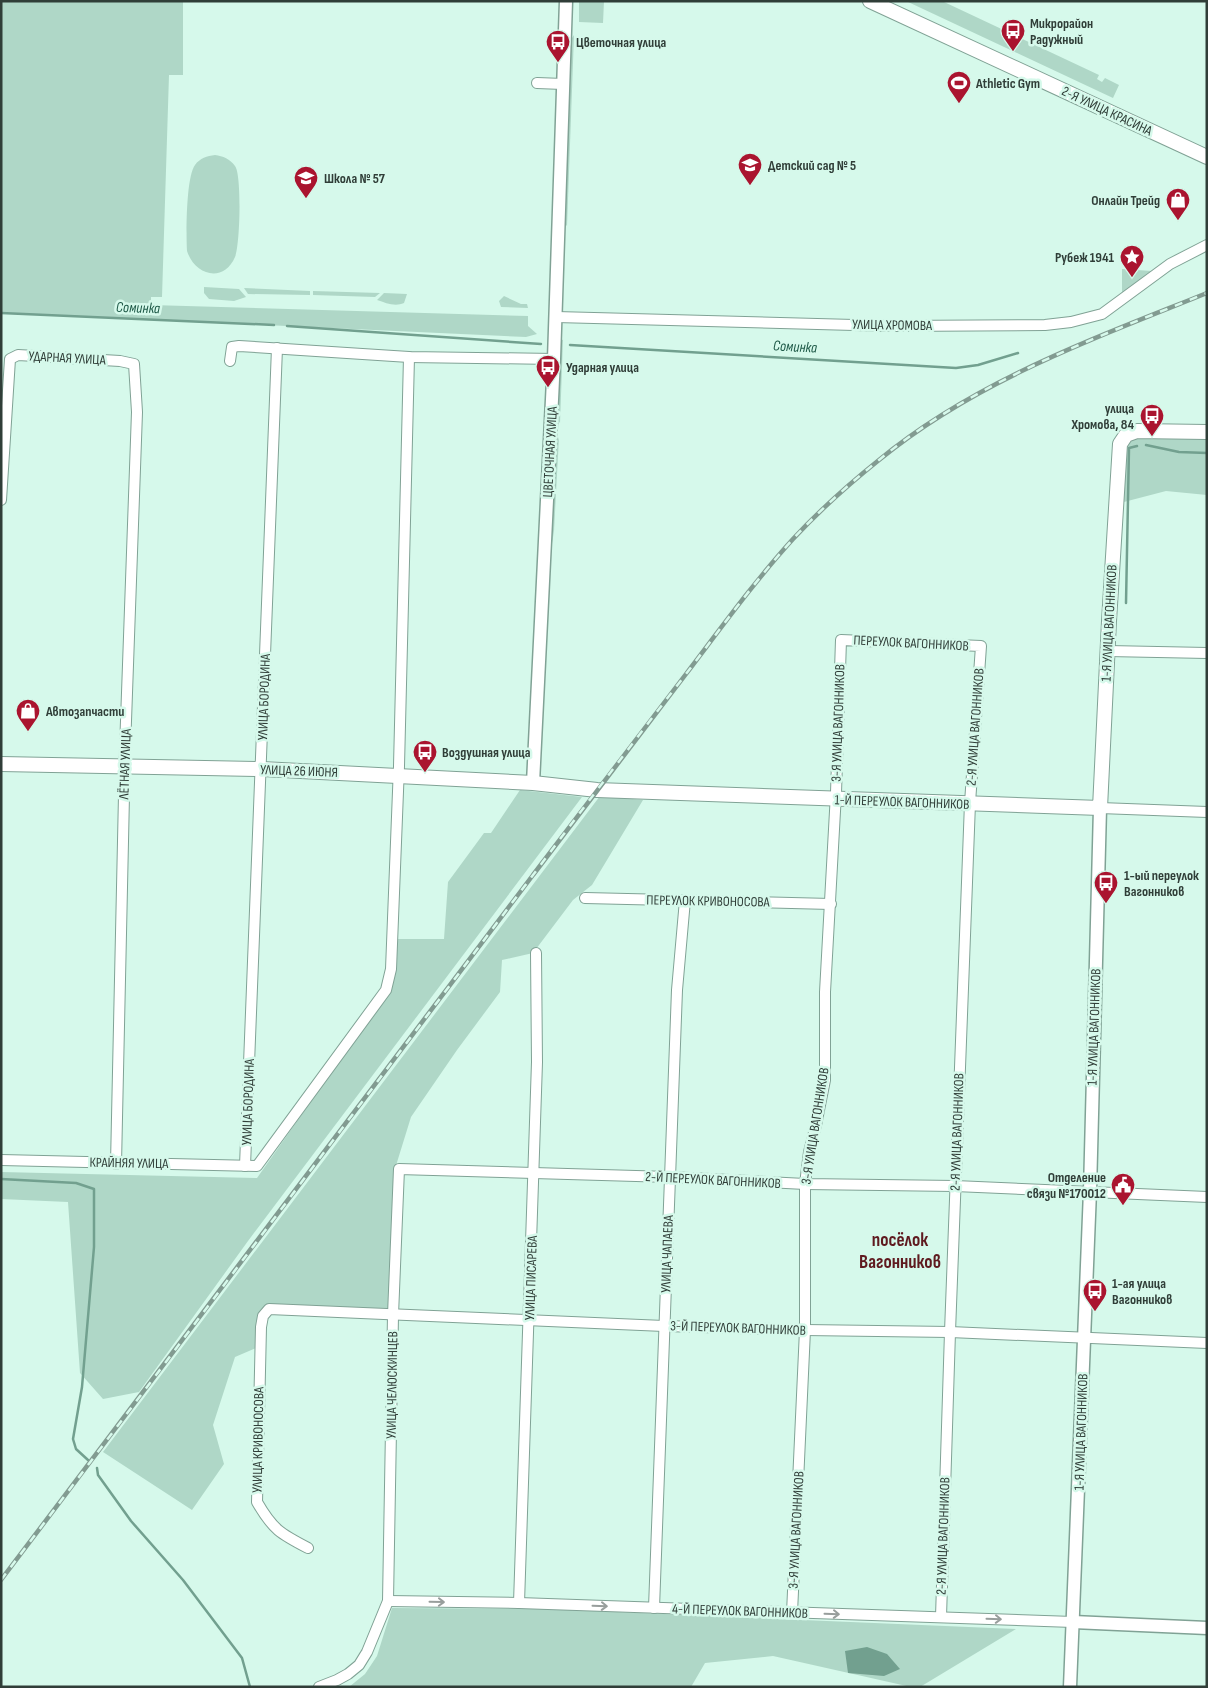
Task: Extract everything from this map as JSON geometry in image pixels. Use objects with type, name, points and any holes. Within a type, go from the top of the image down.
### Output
[{"type":"main road","name":"2-Я УЛИЦА КРАСИНА","points":[[870,1],[1207,157]]},
{"type":"main road","name":"1-Я УЛИЦА ВАГОННИКОВ","points":[[1100,808],[1119,449],[1121,441],[1126,435],[1138,430],[1207,432]]},
{"type":"main road","name":"УЛИЦА 26 ИЮНЯ","points":[[1,764],[262,770],[533,783],[597,790]]},
{"type":"main road","name":"1-Й ПЕРЕУЛОК ВАГОННИКОВ","points":[[597,790],[1100,808]]},
{"type":"street","name":"ЦВЕТОЧНАЯ УЛИЦА","points":[[533,783],[556,317],[566,1]]},
{"type":"street","points":[[537,82],[563,84]]},
{"type":"street","name":"УЛИЦА ХРОМОВА","points":[[556,317],[891,326],[1045,325],[1071,322],[1102,314],[1170,264],[1207,245]]},
{"type":"street","points":[[230,361],[232,347],[277,348],[410,357],[554,359]]},
{"type":"street","name":"УЛИЦА БОРОДИНА","points":[[245,1166],[262,770],[277,348]]},
{"type":"street","name":"УДАРНАЯ УЛИЦА","points":[[1,500],[10,359],[18,355],[120,360],[134,364]]},
{"type":"street","points":[[398,776],[410,357]]},
{"type":"street","name":"ЛЁТНАЯ УЛИЦА","points":[[116,1164],[125,766],[137,412],[134,364]]},
{"type":"street","name":"ПЕРЕУЛОК ВАГОННИКОВ","points":[[841,640],[981,646]]},
{"type":"street","name":"3-Я УЛИЦА ВАГОННИКОВ","points":[[792,1613],[806,1330],[805,1184],[809,1152],[825,1080],[825,992],[836,800],[841,640]]},
{"type":"street","name":"2-Я УЛИЦА ВАГОННИКОВ","points":[[941,1617],[970,803],[981,646]]},
{"type":"street","points":[[1108,651],[1207,653]]},
{"type":"street","name":"КРАЙНЯЯ УЛИЦА","points":[[1,1160],[257,1166],[386,990],[390,969],[398,776]]},
{"type":"street","name":"1-Й ПЕРЕУЛОК ВАГОННИКОВ","points":[[1100,808],[1207,812]]},
{"type":"street","name":"1-Я УЛИЦА ВАГОННИКОВ","points":[[1070,1687],[1090,1191],[1100,808]]},
{"type":"street","name":"ПЕРЕУЛОК КРИВОНОСОВА","points":[[585,898],[830,904]]},
{"type":"street","name":"УЛИЦА ЧАПАЕВА","points":[[654,1608],[677,990],[685,900]]},
{"type":"street","name":"УЛИЦА ПИСАРЕВА","points":[[519,1603],[530,1321],[537,1062],[536,953]]},
{"type":"street","name":"2-Й ПЕРЕУЛОК ВАГОННИКОВ","points":[[400,1169],[670,1177],[805,1184],[955,1186],[1207,1196]]},
{"type":"street","name":"УЛИЦА ЧЕЛЮСКИНЦЕВ","points":[[388,1601],[393,1315],[400,1169]]},
{"type":"street","name":"3-Й ПЕРЕУЛОК ВАГОННИКОВ","points":[[268,1309],[664,1326],[950,1332],[1207,1343]]},
{"type":"street","name":"УЛИЦА КРИВОНОСОВА","points":[[268,1309],[263,1316],[261,1327],[257,1502],[268,1521],[282,1534],[308,1548]]},
{"type":"street","points":[[319,1687],[348,1674],[359,1665],[367,1652],[388,1601]]},
{"type":"street","name":"4-Й ПЕРЕУЛОК ВАГОННИКОВ","points":[[388,1601],[519,1603],[1207,1628]]},
{"type":"shaded area","points":[[1,1],[183,1],[183,75],[169,75],[162,297],[151,297],[151,305],[528,316],[528,326],[537,334],[526,337],[1,313]]},
{"type":"shaded area","points":[[579,1],[604,1],[603,23],[579,22]]},
{"type":"shaded area","points":[[906,1],[942,1],[1099,75],[1097,79],[1102,82],[1105,78],[1119,85],[1113,98]]},
{"type":"shaded area","points":[[574,35],[567,226],[564,223],[570,41]]},
{"type":"shaded area","points":[[215,155],[224,157],[235,166],[239,182],[239,226],[235,257],[224,271],[210,273],[196,266],[187,251],[187,206],[190,181],[195,165],[204,158]]},
{"type":"shaded area","points":[[1122,269],[1152,271],[1122,295]]},
{"type":"shaded area","points":[[204,287],[239,289],[246,297],[234,301],[209,299],[204,293]]},
{"type":"shaded area","points":[[244,288],[310,291],[310,295],[248,294]]},
{"type":"shaded area","points":[[313,291],[380,293],[375,297],[313,295]]},
{"type":"shaded area","points":[[384,293],[407,294],[404,303],[394,305],[377,300]]},
{"type":"shaded area","points":[[504,296],[521,304],[527,304],[528,308],[501,307],[499,301]]},
{"type":"shaded area","points":[[560,339],[563,340],[560,423],[557,419]]},
{"type":"shaded area","points":[[1144,436],[1207,438],[1207,495],[1166,491],[1120,503],[1123,449],[1132,438]]},
{"type":"shaded area","points":[[559,437],[554,531],[550,556],[556,446]]},
{"type":"shaded area","points":[[520,790],[582,797],[248,1241],[139,1392],[103,1399],[80,1373],[68,1202],[1,1199],[1,1172],[257,1178],[391,988],[397,939],[444,939],[448,882],[484,833],[491,833]]},
{"type":"shaded area","points":[[600,796],[643,800],[592,885],[573,900],[533,953],[502,960],[500,992],[411,1117],[394,1172],[390,1311],[266,1305],[259,1313],[256,1348],[235,1357],[213,1425],[224,1464],[192,1510],[103,1452]]},
{"type":"shaded area","points":[[392,1608],[547,1609],[1016,1629],[920,1687],[911,1687],[773,1656],[705,1663],[691,1687],[349,1687],[365,1674],[377,1656]]},
{"type":"shaded area","points":[[867,1647],[887,1654],[900,1669],[884,1676],[848,1673],[845,1651]]},
{"type":"waterway","name":"Соминка","points":[[1,313],[274,325]]},
{"type":"waterway","name":"Соминка","points":[[287,326],[541,344]]},
{"type":"waterway","name":"Соминка","points":[[570,345],[956,368],[978,365],[1018,353]]},
{"type":"waterway","points":[[1146,445],[1179,452],[1207,453]]},
{"type":"waterway","points":[[1126,603],[1129,448],[1137,446]]},
{"type":"waterway","points":[[1,1179],[76,1183],[94,1189],[94,1247],[82,1387],[73,1439],[76,1449],[88,1460]]},
{"type":"waterway","points":[[97,1468],[98,1475],[131,1521],[183,1580],[242,1658],[250,1687]]},
{"type":"railway","points":[[1,1580],[738,605],[793,539],[845,488],[879,460],[916,432],[955,407],[1036,364],[1121,327],[1207,293]]},
{"type":"place","name":"Микрорайон Радужный","points":[[1013,52]]},
{"type":"place","name":"Цветочная улица","points":[[558,63]]},
{"type":"place","name":"Athletic Gym","points":[[959,104]]},
{"type":"place","name":"Детский сад № 5","points":[[750,186]]},
{"type":"place","name":"Школа № 57","points":[[306,199]]},
{"type":"place","name":"Онлайн Трейд","points":[[1178,221]]},
{"type":"place","name":"Рубеж 1941","points":[[1132,278]]},
{"type":"place","name":"Ударная улица","points":[[548,388]]},
{"type":"place","name":"улица Хромова, 84","points":[[1152,437]]},
{"type":"place","name":"Автозапчасти","points":[[28,732]]},
{"type":"place","name":"Воздушная улица","points":[[425,773]]},
{"type":"place","name":"1-ый переулок Вагонников","points":[[1106,904]]},
{"type":"place","name":"Отделение связи №170012","points":[[1123,1206]]},
{"type":"place","name":"1-ая улица Вагонников","points":[[1095,1312]]},
{"type":"district","name":"посёлок Вагонников","points":[[900,1251]]}]
